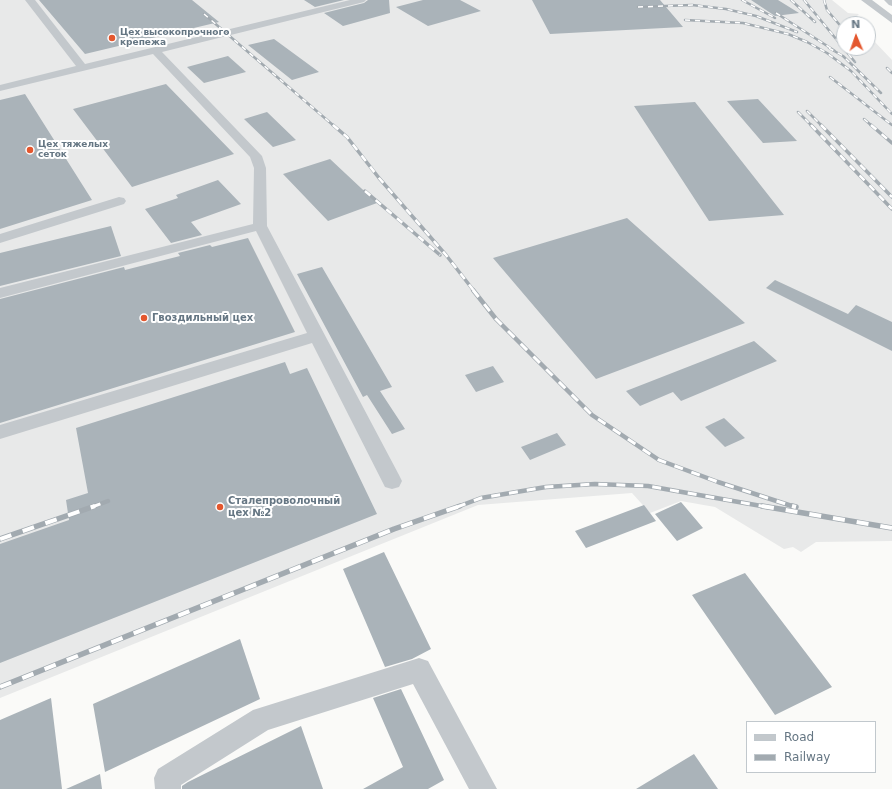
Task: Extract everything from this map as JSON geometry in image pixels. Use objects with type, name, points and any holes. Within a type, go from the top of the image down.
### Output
[{"type":"lane","points":[[30,0],[83,68]]},
{"type":"lane","points":[[0,88],[361,0]]},
{"type":"lane","points":[[866,0],[892,20]]},
{"type":"lane","points":[[889,0],[892,3]]},
{"type":"lane","points":[[156,51],[256,156],[260,168],[260,226],[392,481]]},
{"type":"lane","points":[[0,239],[118,202]]},
{"type":"lane","points":[[0,293],[260,226]]},
{"type":"lane","points":[[0,432],[317,336]]},
{"type":"lane","points":[[168,789],[166,778],[262,719],[419,670],[484,789]]},
{"type":"shaded area","points":[[0,0],[832,0],[848,13],[859,14],[857,16],[836,16],[836,56],[876,56],[876,43],[892,60],[892,541],[816,542],[801,552],[793,547],[784,549],[715,507],[681,501],[650,513],[632,493],[478,505],[0,698]]},
{"type":"building","name":"Цех высокопрочного крепежа","points":[[39,0],[192,0],[219,22],[85,54]]},
{"type":"building","points":[[304,0],[344,0],[315,7]]},
{"type":"building","points":[[368,0],[389,0],[390,13],[343,26],[324,13],[364,3]]},
{"type":"building","points":[[423,0],[460,0],[481,11],[428,26],[396,7]]},
{"type":"building","points":[[532,0],[660,0],[683,27],[550,34]]},
{"type":"building","points":[[751,0],[778,0],[799,13],[775,16]]},
{"type":"building","points":[[274,39],[319,72],[292,80],[248,45]]},
{"type":"building","points":[[228,56],[246,72],[204,83],[187,67]]},
{"type":"building","points":[[166,84],[234,154],[132,187],[73,109]]},
{"type":"building","name":"Цех тяжелых сеток","points":[[25,94],[92,200],[0,229],[0,100]]},
{"type":"building","points":[[758,99],[797,141],[763,143],[727,101]]},
{"type":"building","points":[[695,102],[784,215],[709,221],[634,106]]},
{"type":"building","points":[[267,112],[296,140],[273,147],[244,119]]},
{"type":"building","points":[[330,159],[377,203],[328,221],[283,174]]},
{"type":"building","points":[[218,180],[241,204],[191,222],[202,235],[171,243],[145,209],[178,198],[176,195]]},
{"type":"building","points":[[627,218],[745,323],[596,379],[493,258]]},
{"type":"building","points":[[111,226],[121,256],[0,286],[0,253]]},
{"type":"building","name":"Гвоздильный цех","points":[[248,238],[295,332],[0,423],[0,299],[124,267],[125,270],[180,256],[178,253],[210,245],[212,247]]},
{"type":"building","points":[[322,267],[392,387],[380,391],[405,429],[392,434],[367,395],[363,397],[297,274]]},
{"type":"building","points":[[775,280],[848,314],[856,305],[892,322],[892,351],[766,288]]},
{"type":"building","points":[[754,341],[777,361],[681,401],[673,392],[640,406],[626,391]]},
{"type":"building","name":"Сталепроволочный цех №2","points":[[285,362],[290,374],[307,368],[377,514],[0,663],[0,544],[69,520],[66,500],[88,493],[76,428]]},
{"type":"building","points":[[493,366],[504,382],[476,392],[465,375]]},
{"type":"building","points":[[724,418],[745,438],[725,447],[705,427]]},
{"type":"building","points":[[557,433],[566,445],[530,460],[521,447]]},
{"type":"building","points":[[681,502],[703,528],[677,541],[655,514]]},
{"type":"building","points":[[644,505],[656,521],[586,548],[575,531]]},
{"type":"building","points":[[384,552],[431,649],[412,659],[385,667],[343,569]]},
{"type":"building","points":[[745,573],[832,687],[775,715],[692,595]]},
{"type":"building","points":[[240,639],[260,699],[105,772],[93,704]]},
{"type":"building","points":[[401,689],[444,780],[428,789],[363,789],[403,767],[373,698]]},
{"type":"building","points":[[51,698],[62,789],[0,789],[0,720]]},
{"type":"building","points":[[301,726],[323,789],[182,789],[182,786],[188,782]]},
{"type":"building","points":[[694,754],[718,789],[636,789]]},
{"type":"building","points":[[100,774],[102,789],[66,789]]},
{"type":"railway","points":[[742,0],[775,18]]},
{"type":"railway","points":[[791,0],[815,22]]},
{"type":"railway","points":[[804,0],[855,62]]},
{"type":"railway","points":[[824,0],[827,10],[836,21]]},
{"type":"railway","points":[[638,7],[692,5],[726,9],[756,16],[797,32]]},
{"type":"railway","points":[[776,13],[835,51]]},
{"type":"railway","points":[[204,14],[334,126]]},
{"type":"railway","points":[[685,20],[743,23],[788,34],[807,42],[827,53],[851,71],[892,114]]},
{"type":"railway","points":[[829,48],[843,56],[881,93]]},
{"type":"railway","points":[[887,68],[892,73]]},
{"type":"railway","points":[[830,77],[892,125]]},
{"type":"railway","points":[[807,111],[821,125]]},
{"type":"railway","points":[[798,112],[811,125]]},
{"type":"railway","points":[[864,119],[872,126]]},
{"type":"railway","points":[[333,125],[347,137],[379,178],[446,255],[474,291]]},
{"type":"railway","points":[[811,125],[892,209]]},
{"type":"railway","points":[[821,125],[892,197]]},
{"type":"railway","points":[[871,125],[892,143]]},
{"type":"railway","points":[[365,191],[440,255]]},
{"type":"railway","points":[[473,290],[496,319],[592,415],[659,460],[718,482],[795,507]]},
{"type":"railway","points":[[457,507],[481,498],[546,487],[595,484],[648,486],[767,507]]},
{"type":"railway","points":[[92,507],[108,501]]},
{"type":"railway","points":[[0,539],[95,506]]},
{"type":"railway","points":[[0,687],[394,529],[460,506]]},
{"type":"railway","points":[[762,506],[892,528]]},
{"type":"railway","points":[[792,506],[796,507]]},
{"type":"place","name":"Цех высокопрочного крепежа","points":[[112,38]]},
{"type":"place","name":"Цех тяжелых сеток","points":[[30,150]]},
{"type":"place","name":"Гвоздильный цех","points":[[144,318]]},
{"type":"place","name":"Сталепроволочный цех №2","points":[[220,507]]}]
